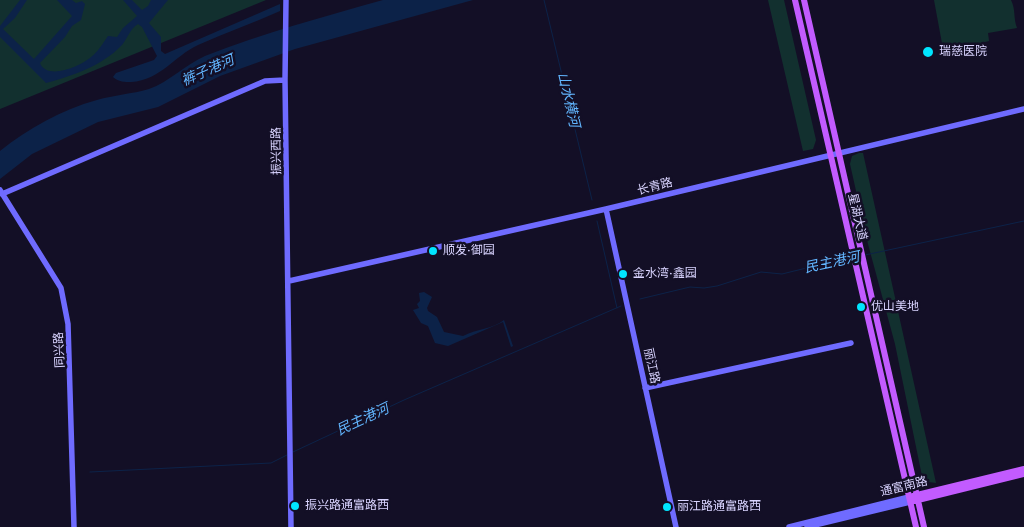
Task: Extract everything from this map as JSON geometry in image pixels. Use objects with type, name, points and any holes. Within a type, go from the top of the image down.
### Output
[{"type":"main road","name":"星湖大道","points":[[795,0],[913,498],[924,527]]},
{"type":"main road","name":"星湖大道","points":[[804,0],[839,152],[913,498],[916,527]]},
{"type":"main road","name":"通富南路","points":[[913,498],[1024,469]]},
{"type":"main road","name":"通富南路","points":[[913,498],[1024,474]]},
{"type":"street","name":"振兴西路","points":[[286,0],[285,80],[291,527]]},
{"type":"street","points":[[1,192],[264,81],[285,80]]},
{"type":"street","name":"长青路","points":[[289,281],[606,209],[839,152],[1024,110]]},
{"type":"street","name":"同兴路","points":[[1,192],[61,288],[69,333],[74,527]]},
{"type":"street","name":"丽江路","points":[[606,209],[676,527]]},
{"type":"street","points":[[645,388],[852,343]]},
{"type":"street","name":"通富南路","points":[[789,527],[913,498]]},
{"type":"street","name":"通富南路","points":[[807,527],[913,498]]},
{"type":"green space","points":[[0,0],[266,0],[0,109]]},
{"type":"green space","points":[[768,0],[784,0],[816,140],[813,149],[803,151]]},
{"type":"green space","points":[[934,0],[1011,0],[1017,28],[988,33],[989,41],[960,48],[961,51],[944,54]]},
{"type":"green space","points":[[863,153],[936,483],[929,482],[922,476],[895,344],[868,244],[850,164],[852,156]]},
{"type":"water","points":[[20,0],[27,0],[15,18],[3,29],[34,59],[72,16],[57,0],[72,0],[76,3],[82,1],[85,4],[81,20],[72,26],[65,37],[40,63],[50,71],[72,68],[86,61],[96,53],[108,36],[117,37],[123,28],[137,16],[123,0],[132,0],[142,10],[148,6],[151,0],[168,0],[149,23],[161,37],[161,51],[165,54],[280,4],[280,11],[198,45],[151,77],[131,82],[120,81],[113,77],[116,73],[154,60],[157,56],[142,27],[138,24],[122,45],[105,59],[76,73],[46,83],[0,37],[0,26]]},
{"type":"water","name":"裤子港河","points":[[383,0],[473,0],[295,49],[220,76],[158,107],[98,122],[32,154],[0,179],[0,151],[34,127],[58,114],[97,100],[149,89],[205,56],[249,40]]},
{"type":"water","points":[[424,292],[432,297],[427,308],[428,311],[437,317],[444,332],[463,336],[504,320],[513,346],[511,347],[503,322],[448,346],[435,343],[428,326],[421,323],[413,310],[419,308],[417,304],[420,301],[419,293]]},
{"type":"waterway","name":"山水横河","points":[[544,0],[592,200]]},
{"type":"waterway","name":"山水横河","points":[[597,221],[617,308]]},
{"type":"waterway","name":"民主港河","points":[[865,255],[1024,221]]},
{"type":"waterway","name":"民主港河","points":[[640,299],[690,287],[704,288],[717,286],[761,272],[782,274],[851,257]]},
{"type":"waterway","name":"民主港河","points":[[293,452],[404,400],[621,306]]},
{"type":"waterway","name":"民主港河","points":[[90,472],[271,463],[287,455]]},
{"type":"place","name":"瑞慈医院","points":[[928,52]]},
{"type":"place","name":"顺发·御园","points":[[433,251]]},
{"type":"place","name":"金水湾·鑫园","points":[[623,274]]},
{"type":"place","name":"优山美地","points":[[861,307]]},
{"type":"place","name":"振兴路通富路西","points":[[295,506]]},
{"type":"place","name":"丽江路通富路西","points":[[667,507]]}]
